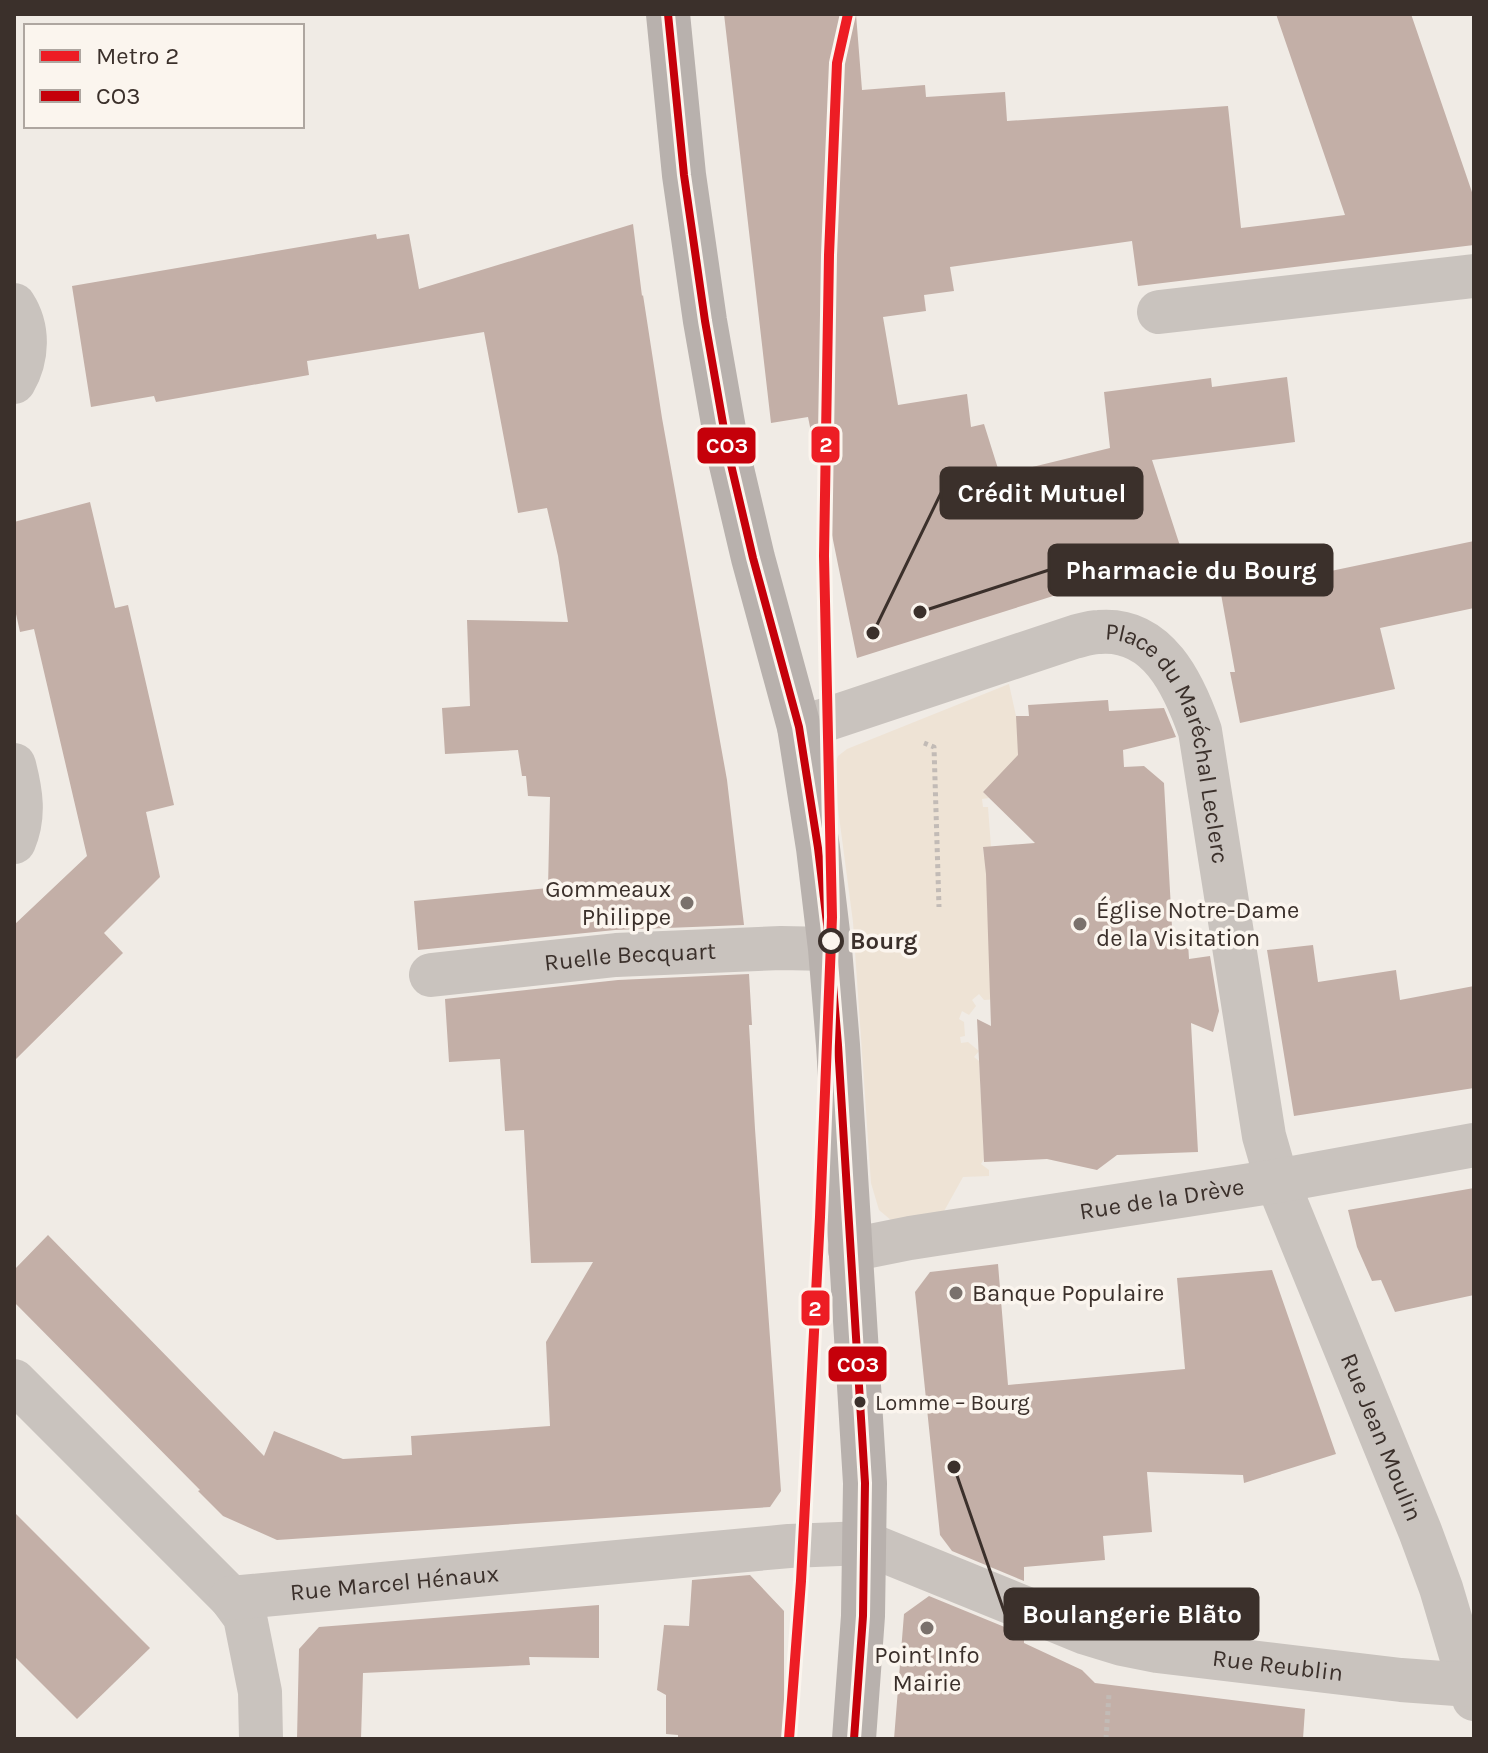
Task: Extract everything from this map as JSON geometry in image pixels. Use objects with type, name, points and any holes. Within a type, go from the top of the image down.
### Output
[{"type":"main road","points":[[668,14],[686,189],[705,321],[723,423],[753,558],[799,727],[830,949],[865,1483],[863,1616],[854,1739]]},
{"type":"street","points":[[1159,312],[1474,276]]},
{"type":"street","points":[[14,305],[24,327],[25,342],[24,357],[14,382]]},
{"type":"street","name":"Place du Maréchal Leclerc","points":[[799,727],[1100,631],[1123,633],[1144,643],[1163,658],[1177,676],[1200,731],[1264,1136],[1277,1181]]},
{"type":"street","points":[[14,765],[22,805],[20,827],[14,842]]},
{"type":"street","name":"Ruelle Becquart","points":[[431,975],[616,955],[830,949]]},
{"type":"street","name":"Rue de la Drève","points":[[850,1250],[1277,1181],[1474,1145]]},
{"type":"street","name":"Rue Jean Moulin","points":[[1277,1181],[1420,1531],[1441,1588],[1472,1692]]},
{"type":"street","points":[[14,1381],[231,1598],[245,1617],[260,1692],[261,1739]]},
{"type":"street","name":"Rue Reublin","points":[[865,1543],[1086,1633],[1122,1644],[1472,1692]]},
{"type":"street","name":"Rue Marcel Hénaux","points":[[231,1598],[789,1546],[865,1543]]},
{"type":"path","points":[[921,741],[934,747],[939,907]]},
{"type":"path","points":[[1106,1739],[1109,1693]]},
{"type":"shaded area","points":[[1009,684],[1030,762],[996,788],[991,784],[983,792],[989,798],[982,799],[983,807],[988,807],[991,847],[983,848],[984,858],[991,858],[993,898],[987,899],[987,908],[999,999],[984,1000],[979,994],[972,1000],[976,1006],[969,1015],[962,1011],[959,1019],[964,1022],[965,1036],[960,1037],[961,1043],[968,1042],[979,1051],[974,1057],[979,1061],[984,1159],[981,1164],[989,1170],[989,1176],[963,1177],[943,1213],[892,1221],[879,1210],[871,1183],[853,922],[833,771],[838,756],[847,749]]},
{"type":"building","points":[[724,14],[856,14],[862,90],[925,85],[926,97],[1005,92],[1007,121],[1228,106],[1241,228],[1345,215],[1276,14],[1411,14],[1474,198],[1474,245],[1138,286],[1132,241],[950,267],[954,291],[924,295],[926,311],[883,317],[898,405],[967,394],[971,427],[984,424],[1000,475],[1110,448],[1104,392],[1211,378],[1212,387],[1287,377],[1295,442],[1152,460],[1183,555],[857,658],[808,417],[771,423]]},
{"type":"building","points":[[633,224],[662,418],[727,780],[744,925],[615,930],[418,950],[414,901],[548,888],[550,797],[528,796],[518,750],[445,754],[442,708],[470,706],[467,620],[568,622],[547,508],[518,513],[484,332],[307,361],[309,375],[156,402],[154,396],[91,407],[72,286],[376,234],[377,239],[409,234],[419,289]]},
{"type":"building","points":[[90,502],[115,608],[128,605],[174,805],[146,812],[160,877],[104,933],[123,953],[14,1061],[14,925],[87,856],[34,629],[20,632],[14,605],[14,522]]},
{"type":"building","points":[[1474,541],[1474,608],[1380,628],[1395,689],[1240,723],[1230,672],[1235,672],[1221,594]]},
{"type":"building","name":"Église Notre-Dame de la Visitation","points":[[1108,700],[1109,711],[1164,708],[1176,737],[1123,750],[1124,767],[1144,766],[1164,783],[1173,945],[1188,943],[1189,959],[1210,956],[1219,1011],[1213,1032],[1191,1023],[1198,1152],[1117,1155],[1097,1170],[1047,1159],[984,1162],[977,1019],[991,1026],[983,847],[1035,843],[983,792],[1018,755],[1016,716],[1029,716],[1028,705]]},
{"type":"building","points":[[1313,945],[1318,982],[1396,970],[1400,1000],[1474,986],[1474,1088],[1294,1116],[1267,950]]},
{"type":"building","points":[[749,974],[755,1129],[781,1491],[770,1507],[277,1540],[223,1516],[14,1302],[14,1270],[48,1235],[264,1456],[274,1431],[343,1459],[412,1455],[411,1436],[550,1426],[546,1342],[593,1262],[531,1263],[524,1130],[505,1131],[500,1059],[449,1062],[445,999],[618,980]]},
{"type":"building","points":[[1474,1188],[1474,1295],[1395,1312],[1381,1280],[1372,1281],[1357,1247],[1348,1210]]},
{"type":"building","points":[[998,1264],[1008,1385],[1185,1369],[1177,1278],[1272,1270],[1336,1454],[1244,1483],[1243,1475],[1147,1472],[1152,1532],[1103,1536],[1105,1560],[1024,1567],[1024,1581],[952,1551],[940,1535],[915,1292],[930,1272]]},
{"type":"building","points":[[14,1512],[150,1648],[77,1719],[14,1656]]},
{"type":"building","points":[[750,1575],[784,1611],[784,1739],[678,1739],[678,1735],[666,1734],[666,1695],[657,1690],[664,1625],[689,1626],[692,1580]]},
{"type":"building","points":[[929,1596],[1024,1635],[1024,1643],[1082,1670],[1095,1683],[1305,1709],[1303,1739],[894,1739],[904,1614]]},
{"type":"building","points":[[599,1605],[599,1658],[529,1657],[530,1665],[363,1673],[361,1739],[297,1739],[299,1649],[319,1627]]},
{"type":"metro line","name":"2","points":[[789,1739],[801,1581],[832,917],[824,556],[829,255],[837,63],[848,14]]},
{"type":"transit line","name":"CO3","points":[[668,14],[684,175],[705,321],[728,452],[799,727],[830,949],[865,1483],[863,1616],[854,1739]]},
{"type":"place","name":"Pharmacie du Bourg","points":[[920,612]]},
{"type":"place","name":"Crédit Mutuel","points":[[873,633]]},
{"type":"place","name":"Gommeaux Philippe","points":[[687,903]]},
{"type":"place","name":"Église Notre-Dame de la Visitation","points":[[1080,924]]},
{"type":"place","name":"Bourg","points":[[831,941]]},
{"type":"place","name":"Banque Populaire","points":[[956,1293]]},
{"type":"place","name":"Lomme – Bourg","points":[[860,1402]]},
{"type":"place","name":"Boulangerie Blãto","points":[[954,1467]]},
{"type":"place","name":"Point Info Mairie","points":[[927,1628]]}]
